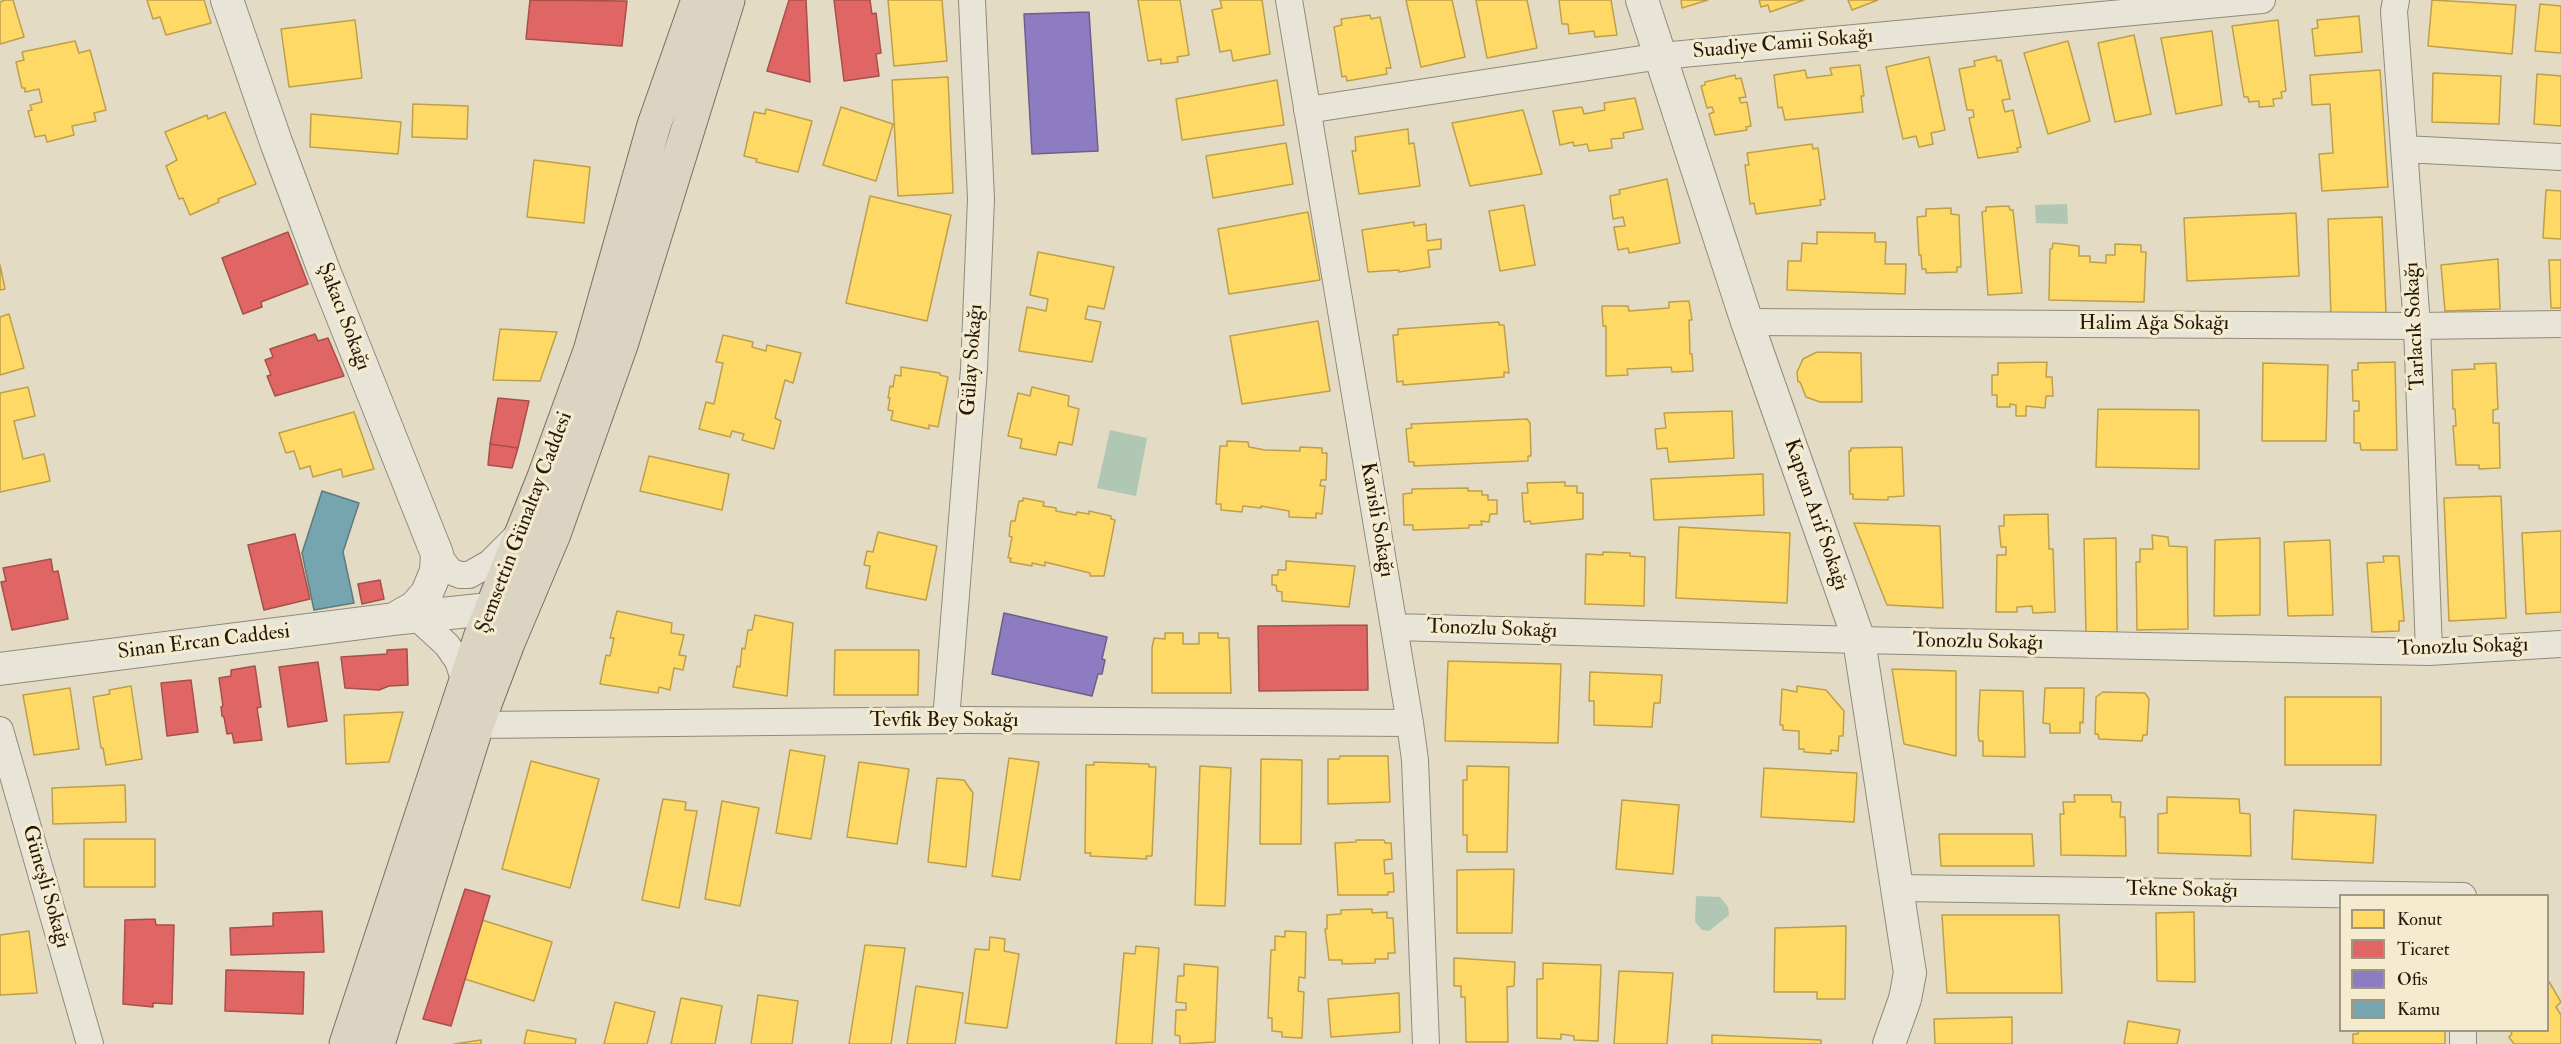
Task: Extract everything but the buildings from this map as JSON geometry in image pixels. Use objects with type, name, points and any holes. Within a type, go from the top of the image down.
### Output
[{"type":"main road","name":"Şemsettin Günaltay Caddesi","points":[[346,1044],[465,682],[590,351],[654,125],[698,0]]},
{"type":"main road","name":"Şemsettin Günaltay Caddesi","points":[[378,1044],[477,725],[505,650],[554,534],[621,345],[728,0]]},
{"type":"street","name":"Şakacı Sokağı","points":[[227,0],[323,268],[437,554]]},
{"type":"street","name":"Gülay Sokağı","points":[[946,720],[975,352],[981,212],[972,0]]},
{"type":"street","name":"Kavisli Sokağı","points":[[1289,0],[1410,723],[1416,770],[1426,1044]]},
{"type":"street","name":"Kaptan Arif Sokağı","points":[[1642,0],[1748,322],[1859,640],[1899,888],[1910,979],[1889,1044]]},
{"type":"street","name":"Suadiye Camii Sokağı","points":[[1307,110],[1661,56],[2262,0]]},
{"type":"street","name":"Tarlacık Sokağı","points":[[2396,0],[2394,11],[2417,326],[2429,652]]},
{"type":"street","points":[[2404,149],[2561,157]]},
{"type":"street","name":"Halim Ağa Sokağı","points":[[1748,322],[2417,326],[2561,324]]},
{"type":"street","points":[[437,554],[445,566],[455,574],[463,576],[472,574],[497,558],[526,523]]},
{"type":"street","points":[[401,618],[427,593],[436,571],[437,554]]},
{"type":"street","name":"Sinan Ercan Caddesi","points":[[0,669],[401,618],[491,609],[514,604],[526,595],[535,580]]},
{"type":"street","points":[[401,618],[422,622],[441,638],[458,661],[465,682]]},
{"type":"street","name":"Tonozlu Sokağı","points":[[1394,627],[2429,652],[2561,644]]},
{"type":"street","name":"Tevfik Bey Sokağı","points":[[477,725],[946,720],[1410,723]]},
{"type":"street","name":"Güneşli Sokağı","points":[[0,730],[90,1044]]},
{"type":"street","name":"Tekne Sokağı","points":[[1899,888],[2339,894]]},
{"type":"shaded area","points":[[2067,204],[2068,224],[2036,223],[2035,205]]},
{"type":"shaded area","points":[[1110,430],[1147,438],[1136,496],[1097,488]]},
{"type":"shaded area","points":[[1696,896],[1720,897],[1728,907],[1729,915],[1709,931],[1702,930],[1695,922]]}]
